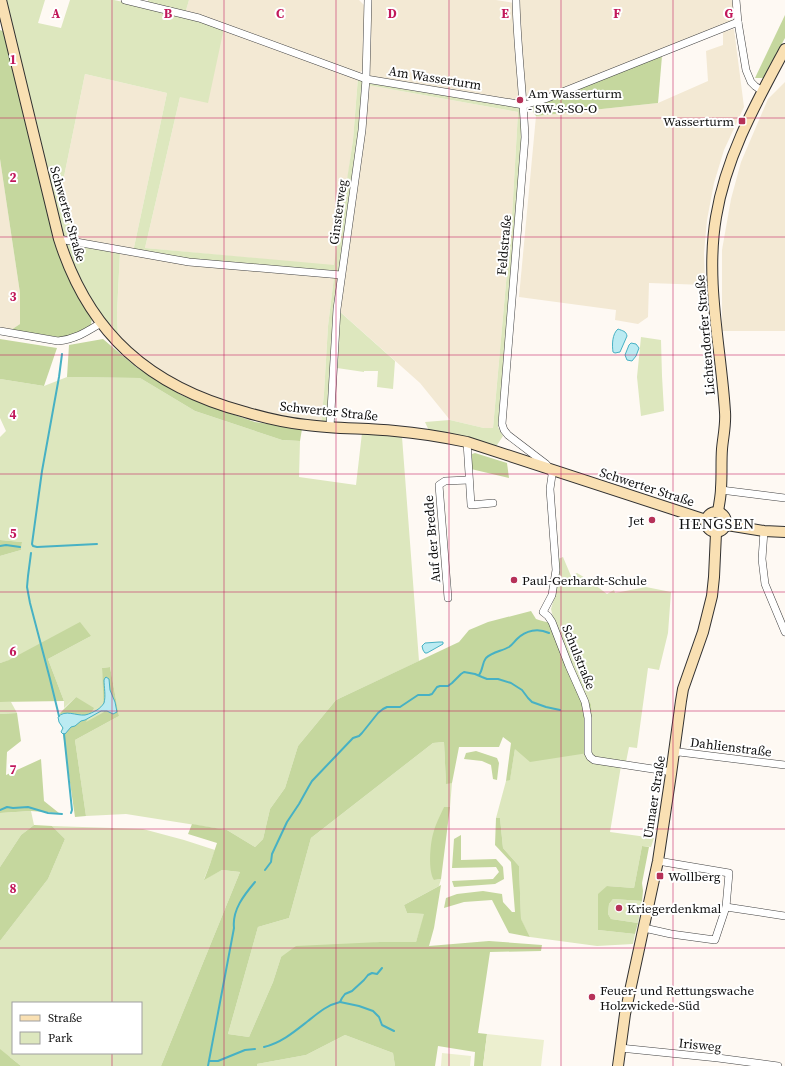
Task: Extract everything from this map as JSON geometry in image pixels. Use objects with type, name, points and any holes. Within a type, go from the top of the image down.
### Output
[{"type":"main road","name":"Schwerter Straße","points":[[1,0],[65,259],[82,295],[101,323],[117,342],[142,364],[162,378],[185,391],[211,402],[259,416],[307,425],[401,431],[466,442],[706,520]]},
{"type":"main road","name":"Lichtendorfer Straße","points":[[718,512],[726,415],[712,290],[714,231],[719,203],[729,166],[746,123],[785,49]]},
{"type":"main road","points":[[718,512],[724,515],[727,525],[723,530],[716,533],[711,532],[706,524],[706,520],[712,513],[718,512]]},
{"type":"main road","points":[[727,525],[764,531],[785,532]]},
{"type":"main road","name":"Unnaer Straße","points":[[618,1066],[625,1014],[658,861],[683,689],[703,632],[712,596],[716,533]]},
{"type":"street","name":"Am Wasserturm","points":[[125,0],[199,18],[366,79],[524,105],[545,99],[738,22]]},
{"type":"street","name":"Ginsterweg","points":[[330,427],[337,309],[362,130],[366,79],[368,0]]},
{"type":"street","name":"Feldstraße","points":[[516,0],[525,137],[502,424],[508,436],[546,464],[550,470]]},
{"type":"street","points":[[736,0],[744,63],[748,76],[755,86],[762,91]]},
{"type":"street","points":[[59,239],[189,262],[341,275]]},
{"type":"street","points":[[0,331],[58,341],[80,336],[101,323]]},
{"type":"street","points":[[466,442],[471,505],[493,503]]},
{"type":"street","name":"Schulstraße","points":[[550,470],[552,475],[550,489],[556,570],[552,596],[543,612],[552,622],[585,702],[588,718],[588,753],[594,760],[666,771]]},
{"type":"street","name":"Auf der Bredde","points":[[448,598],[440,485],[445,481],[469,480]]},
{"type":"street","points":[[721,490],[785,498]]},
{"type":"street","points":[[764,531],[762,558],[764,584],[785,632]]},
{"type":"street","name":"Dahlienstraße","points":[[674,754],[679,752],[785,766]]},
{"type":"street","points":[[644,928],[671,934],[714,940],[726,907],[728,873],[658,861]]},
{"type":"street","points":[[726,907],[785,916]]},
{"type":"street","name":"Irisweg","points":[[620,1048],[778,1066]]},
{"type":"shaded area","points":[[189,0],[359,0],[366,7],[364,65],[362,71],[358,73],[185,14]]},
{"type":"shaded area","points":[[369,0],[496,0],[514,3],[520,98],[516,101],[369,76]]},
{"type":"shaded area","points":[[516,0],[736,0],[738,22],[528,101],[526,99]]},
{"type":"shaded area","points":[[224,28],[358,77],[353,140],[335,266],[145,248],[180,97]]},
{"type":"shaded area","points":[[734,29],[744,107],[724,150],[714,183],[707,220],[704,253],[705,285],[649,283],[648,317],[638,324],[615,320],[616,310],[519,297],[536,116],[658,103],[708,81],[706,51],[723,45],[723,32]]},
{"type":"shaded area","points":[[85,74],[167,93],[133,252],[74,241],[60,196]]},
{"type":"shaded area","points":[[785,82],[785,331],[722,331],[722,250],[731,199],[741,162],[768,99]]},
{"type":"shaded area","points":[[367,85],[518,112],[512,216],[493,428],[484,428],[450,420],[420,383],[337,309]]},
{"type":"shaded area","points":[[0,159],[20,293],[20,324],[11,330],[0,328]]},
{"type":"shaded area","points":[[120,252],[334,277],[328,326],[321,424],[286,420],[187,390],[143,363],[118,339],[117,313]]},
{"type":"green space","points":[[3,0],[45,0],[38,23],[61,28],[70,0],[114,0],[165,11],[224,28],[208,103],[180,97],[145,248],[334,265],[353,140],[358,77],[363,81],[361,129],[339,272],[189,261],[133,252],[167,93],[85,74],[60,196],[74,241],[60,238]]},
{"type":"green space","points":[[148,0],[189,0],[185,14],[148,4]]},
{"type":"green space","points":[[785,15],[785,38],[763,78],[755,78]]},
{"type":"green space","points":[[0,30],[5,32],[57,240],[92,317],[91,326],[81,333],[65,338],[11,330],[20,324],[20,293],[0,159]]},
{"type":"green space","points":[[662,56],[658,103],[536,116],[530,108]]},
{"type":"green space","points":[[372,82],[521,108],[524,137],[498,427],[503,436],[493,451],[431,435],[425,422],[450,420],[484,428],[493,428],[512,216],[518,112],[367,85]]},
{"type":"green space","points":[[62,241],[120,252],[117,313],[118,339],[94,312]]},
{"type":"green space","points":[[334,277],[339,281],[329,424],[321,424],[328,326]]},
{"type":"green space","points":[[339,311],[395,361],[393,389],[377,387],[378,371],[364,372],[337,368]]},
{"type":"green space","points":[[641,337],[661,340],[664,411],[641,416],[637,377]]},
{"type":"green space","points":[[0,339],[57,348],[44,386],[0,379]]},
{"type":"green space","points":[[103,339],[136,367],[181,395],[255,422],[302,429],[300,441],[282,440],[195,411],[140,378],[67,377],[69,345]]},
{"type":"green space","points":[[67,377],[140,378],[195,411],[282,440],[300,441],[299,477],[356,485],[362,433],[402,437],[419,661],[336,700],[298,746],[285,788],[270,809],[263,839],[255,847],[227,830],[126,814],[86,816],[75,740],[119,716],[110,667],[102,668],[105,712],[86,723],[76,697],[64,708],[64,701],[48,659],[91,636],[0,663],[0,556],[21,550],[22,542],[0,540],[0,437],[6,431],[0,418],[0,379],[44,386]]},
{"type":"green space","points":[[475,453],[507,463],[509,478],[471,469],[472,454]]},
{"type":"green space","points":[[0,540],[22,542],[21,550],[0,556]]},
{"type":"green space","points":[[563,557],[571,576],[577,573],[607,594],[614,590],[615,593],[646,587],[671,592],[668,633],[659,670],[648,668],[637,748],[629,747],[626,762],[621,766],[610,832],[654,838],[651,847],[642,846],[634,888],[607,886],[598,930],[635,934],[633,944],[597,946],[530,937],[521,920],[519,866],[503,848],[500,818],[496,818],[506,781],[510,779],[515,749],[569,659],[554,621],[551,609],[558,584],[558,559]]},
{"type":"green space","points":[[531,611],[536,619],[551,624],[591,705],[592,747],[588,753],[530,762],[515,749],[510,780],[506,781],[511,743],[503,737],[499,747],[459,747],[452,783],[446,784],[444,742],[433,743],[311,838],[289,918],[258,927],[228,1034],[249,1037],[273,982],[281,957],[296,946],[416,942],[424,914],[407,913],[404,905],[441,885],[434,928],[429,946],[489,941],[542,945],[541,951],[490,952],[478,1033],[487,1034],[483,1066],[474,1066],[475,1052],[438,1046],[435,1066],[395,1066],[393,1053],[345,1035],[306,1055],[257,1064],[257,1066],[161,1066],[240,872],[222,870],[204,880],[217,843],[188,834],[192,824],[227,830],[255,847],[263,839],[270,809],[285,788],[298,746],[336,700],[459,642],[469,630],[488,622]]},
{"type":"green space","points":[[80,622],[91,636],[48,659],[64,701],[0,702],[0,663],[9,660]]},
{"type":"green space","points":[[110,667],[119,716],[75,740],[86,816],[75,817],[60,713],[76,697],[94,708],[86,722],[104,712],[102,668]]},
{"type":"green space","points":[[0,702],[11,702],[17,713],[0,714]]},
{"type":"green space","points":[[17,713],[21,741],[7,752],[6,775],[41,759],[44,801],[59,813],[31,811],[0,813],[0,714]]},
{"type":"green space","points":[[444,742],[446,783],[452,783],[450,807],[444,807],[434,880],[441,879],[439,886],[404,905],[407,913],[425,914],[416,942],[380,942],[281,957],[273,982],[249,1037],[228,1034],[258,927],[289,918],[311,838],[433,743]]},
{"type":"green space","points":[[476,751],[497,758],[499,763],[497,780],[493,779],[491,765],[482,761],[464,759],[466,753]]},
{"type":"green space","points":[[444,807],[450,807],[441,879],[434,880],[430,864],[431,845],[435,827]]},
{"type":"green space","points":[[31,811],[34,825],[21,835],[0,867],[0,813]]},
{"type":"green space","points":[[496,818],[500,818],[503,848],[519,866],[521,919],[530,937],[509,933],[492,900],[464,902],[444,908],[446,898],[457,894],[483,891],[502,894],[503,902],[512,912],[515,912],[511,862],[495,845]]},
{"type":"green space","points":[[34,825],[52,826],[65,839],[48,879],[0,941],[0,867],[21,835]]},
{"type":"green space","points":[[52,826],[143,829],[215,850],[204,879],[222,870],[240,872],[161,1066],[21,1066],[10,1057],[0,1066],[0,941],[48,879],[65,839]]},
{"type":"green space","points":[[461,835],[461,860],[496,859],[503,867],[504,879],[495,884],[454,887],[452,881],[493,879],[499,872],[496,867],[452,868],[454,839]]},
{"type":"green space","points":[[642,846],[649,847],[642,883],[642,901],[613,899],[609,904],[608,914],[611,919],[638,923],[635,934],[598,930],[598,894],[607,886],[634,888]]},
{"type":"green space","points":[[613,899],[642,901],[638,923],[611,919],[608,914],[609,904]]},
{"type":"green space","points":[[487,1034],[544,1040],[541,1066],[483,1066]]},
{"type":"green space","points":[[345,1035],[393,1053],[395,1066],[257,1066],[257,1064],[306,1055]]},
{"type":"green space","points":[[0,1049],[21,1066],[0,1066]]},
{"type":"green space","points":[[442,1053],[471,1056],[470,1066],[441,1066]]},
{"type":"water","points":[[618,329],[625,332],[627,336],[620,352],[615,353],[613,352],[613,340]]},
{"type":"water","points":[[631,343],[636,344],[639,348],[632,361],[627,360],[625,355]]},
{"type":"water","points":[[443,642],[443,644],[427,653],[423,650],[422,646],[425,643]]},
{"type":"water","points":[[106,677],[109,679],[110,690],[117,712],[113,714],[107,711],[101,711],[71,727],[65,734],[63,734],[61,732],[63,728],[58,717],[64,713],[85,715],[99,708],[104,703],[104,680]]},
{"type":"waterway","points":[[62,354],[42,471],[32,544],[33,546],[37,547],[97,544]]},
{"type":"waterway","points":[[0,546],[6,545],[20,547]]},
{"type":"waterway","points":[[31,553],[27,587],[59,716]]},
{"type":"waterway","points":[[479,675],[486,658],[491,654],[509,647],[524,634],[536,630],[549,633]]},
{"type":"waterway","points":[[265,870],[271,862],[272,854],[287,822],[312,781],[353,738],[362,733],[383,709],[387,707],[400,707],[418,695],[432,694],[437,687],[448,686],[464,672],[475,674],[487,679],[498,679],[511,683],[522,690],[532,702],[560,710]]},
{"type":"waterway","points":[[64,734],[72,810],[71,813]]},
{"type":"waterway","points":[[0,810],[7,807],[28,807],[48,813],[62,814]]},
{"type":"waterway","points":[[208,1066],[234,928],[235,915],[243,898],[255,882]]},
{"type":"waterway","points":[[264,1047],[282,1040],[323,1010],[340,1002],[345,994],[352,991],[368,975],[372,973],[377,974],[382,968]]},
{"type":"waterway","points":[[340,1002],[373,1011],[379,1017],[382,1025],[394,1031]]},
{"type":"waterway","points":[[209,1061],[218,1061],[245,1050],[255,1049]]},
{"type":"place","name":"Am Wasserturm - SW-S-SO-O","points":[[520,100]]},
{"type":"place","name":"Wasserturm","points":[[742,121]]},
{"type":"place","name":"Jet","points":[[652,520]]},
{"type":"place","name":"Paul-Gerhardt-Schule","points":[[514,580]]},
{"type":"place","name":"Wollberg","points":[[660,876]]},
{"type":"place","name":"Kriegerdenkmal","points":[[619,908]]},
{"type":"place","name":"Feuer- und Rettungswache Holzwickede-Süd","points":[[592,997]]},
{"type":"district","name":"HENGSEN","points":[[717,523]]}]
